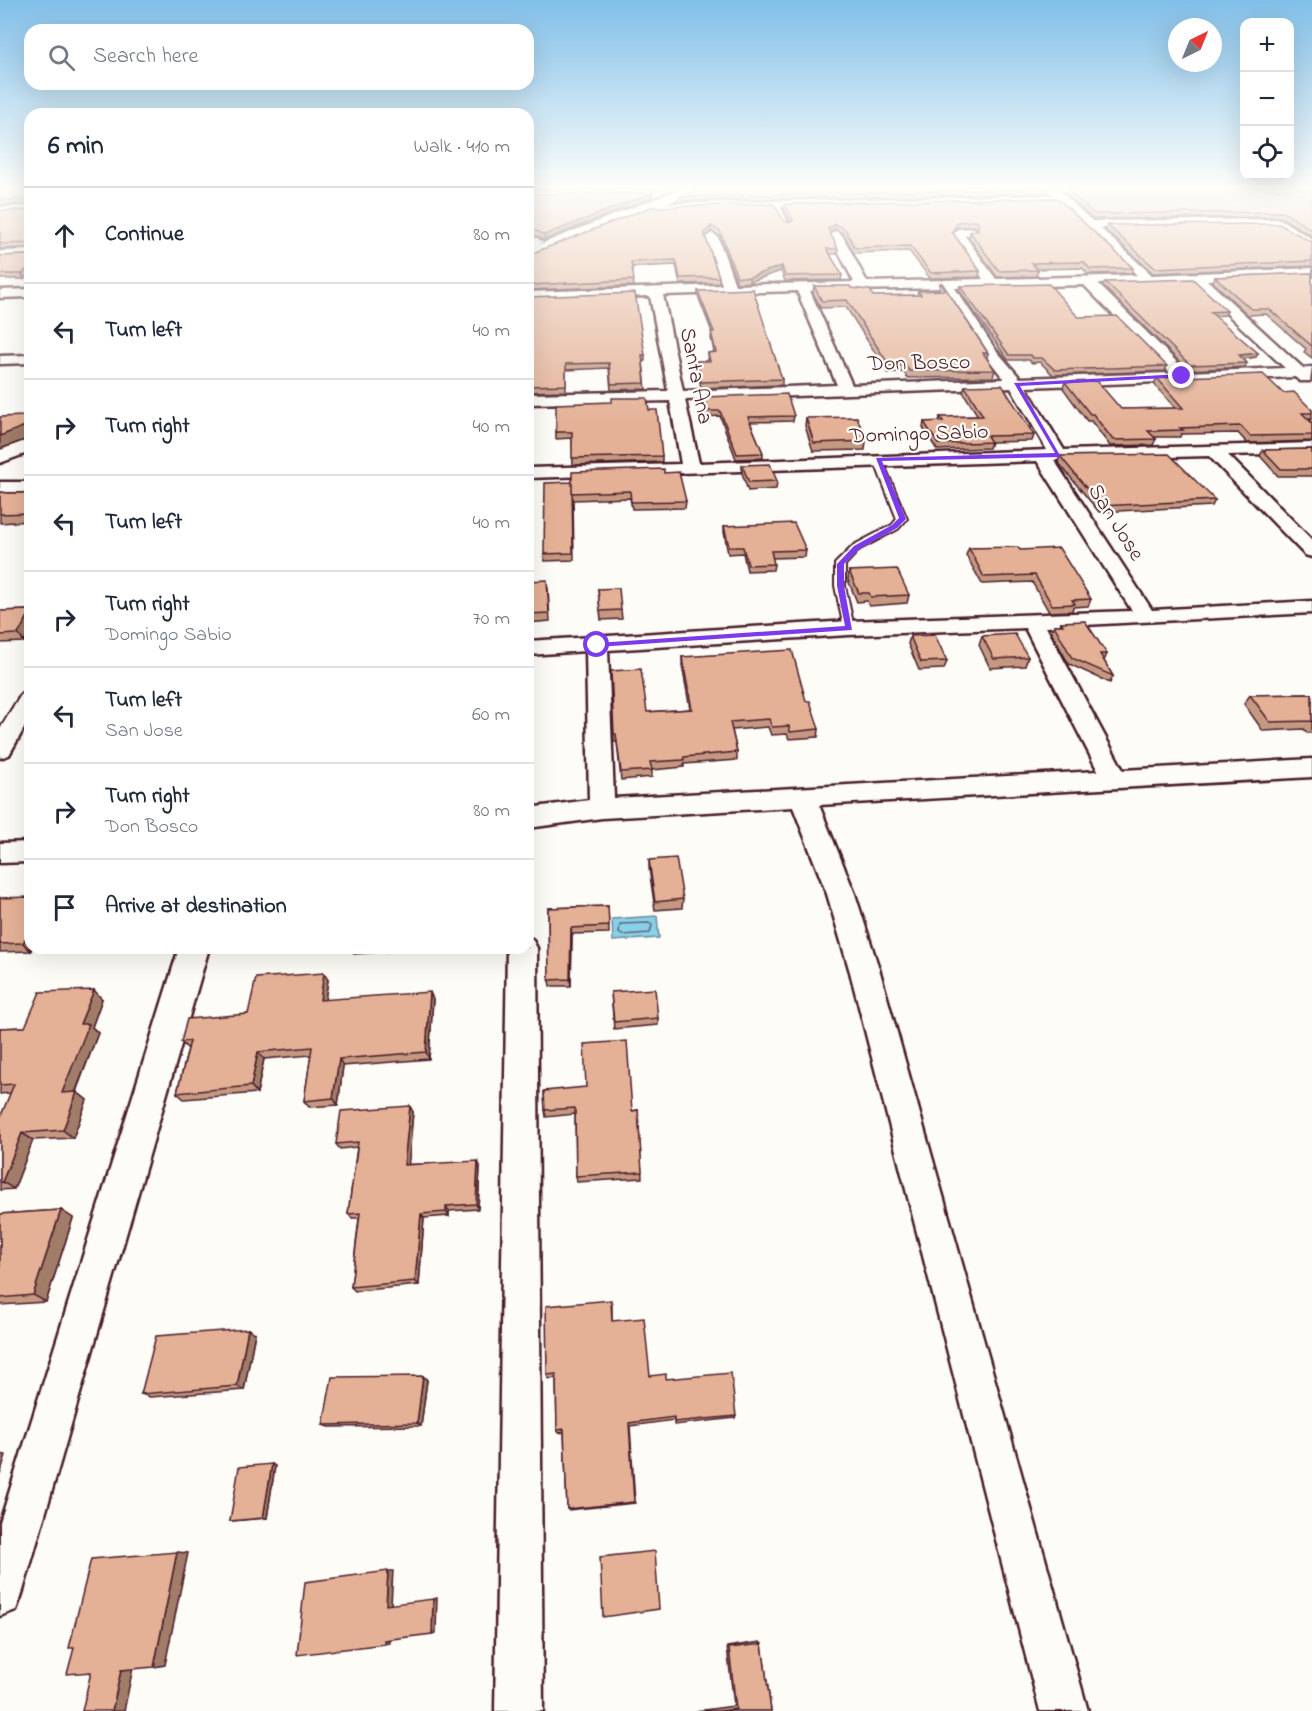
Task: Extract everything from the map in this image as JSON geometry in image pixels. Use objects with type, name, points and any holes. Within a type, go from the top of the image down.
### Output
[{"type":"highway","points":[[0,457],[24,447]]},
{"type":"highway","points":[[0,468],[24,458]]},
{"type":"street","points":[[722,265],[730,289]]},
{"type":"street","points":[[852,265],[862,285]]},
{"type":"street","points":[[980,265],[993,283]]},
{"type":"street","points":[[1134,265],[1148,278]]},
{"type":"street","points":[[534,296],[862,285],[1087,281],[1312,272]]},
{"type":"street","points":[[1194,275],[1305,372],[1312,384]]},
{"type":"street","points":[[1087,281],[1182,376]]},
{"type":"street","name":"San Jose","points":[[946,284],[989,351],[1016,384],[1059,479],[1146,617]]},
{"type":"street","points":[[802,287],[846,388]]},
{"type":"street","name":"Santa Ana","points":[[656,292],[691,469]]},
{"type":"street","points":[[0,294],[24,293]]},
{"type":"street","points":[[0,360],[24,359]]},
{"type":"street","name":"Don Bosco","points":[[534,399],[675,396],[1305,372]]},
{"type":"street","name":"Domingo Sabio","points":[[534,473],[691,469],[878,460],[1312,448]]},
{"type":"street","points":[[1213,450],[1312,551]]},
{"type":"street","points":[[0,488],[24,487]]},
{"type":"street","points":[[534,648],[849,628],[1033,623],[1312,607]]},
{"type":"street","points":[[1033,623],[1115,778]]},
{"type":"street","points":[[597,645],[602,808]]},
{"type":"street","points":[[0,749],[17,707]]},
{"type":"street","points":[[534,817],[602,808],[1312,768]]},
{"type":"street","points":[[802,796],[841,894],[865,972],[904,1126],[977,1385],[1064,1711]]},
{"type":"street","points":[[0,853],[24,852]]},
{"type":"street","points":[[0,1594],[192,954]]},
{"type":"street","points":[[519,1711],[522,954]]},
{"type":"lane","points":[[849,628],[840,586],[840,564],[857,548],[895,527],[902,519],[878,460]]},
{"type":"water","points":[[657,916],[659,938],[613,941],[612,919]]},
{"type":"building","points":[[0,265],[24,265],[22,274],[0,274]]},
{"type":"building","points":[[534,265],[631,265],[634,280],[534,285]]},
{"type":"building","points":[[677,265],[715,265],[719,277],[680,278]]},
{"type":"building","points":[[733,265],[836,265],[842,275],[785,276],[782,266],[749,277],[737,277]]},
{"type":"building","points":[[925,265],[976,265],[980,271],[931,273]]},
{"type":"building","points":[[994,265],[1034,265],[1038,270],[999,271]]},
{"type":"building","points":[[1086,265],[1130,265],[1133,268],[1090,269]]},
{"type":"building","points":[[1151,265],[1226,265],[1155,268]]},
{"type":"building","points":[[1312,273],[1312,346],[1269,309],[1251,309],[1215,277]]},
{"type":"building","points":[[1193,279],[1227,311],[1210,312],[1258,353],[1239,355],[1247,363],[1190,365],[1105,282]]},
{"type":"building","points":[[940,283],[942,283],[988,353],[983,353],[995,370],[909,371],[906,365],[889,365],[847,300],[822,301],[814,286],[850,286],[870,290],[873,296],[921,295],[918,291],[946,290]]},
{"type":"building","points":[[1049,284],[1078,317],[1117,316],[1167,366],[1055,370],[1042,358],[1033,358],[1031,355],[1009,355],[960,286]]},
{"type":"building","points":[[753,289],[782,379],[701,382],[697,361],[710,361],[708,353],[716,352],[711,332],[714,332],[698,291]]},
{"type":"building","points":[[635,293],[645,355],[642,355],[645,383],[611,384],[609,363],[566,364],[566,385],[534,386],[534,297]]},
{"type":"building","points":[[1263,374],[1283,393],[1294,392],[1312,410],[1312,413],[1302,413],[1312,423],[1312,435],[1250,436],[1241,426],[1148,431],[1156,439],[1113,440],[1065,382],[1097,381],[1121,409],[1183,408],[1157,378]]},
{"type":"building","points":[[1002,385],[1034,435],[987,436],[991,442],[938,444],[924,422],[943,421],[940,417],[983,416],[965,386]]},
{"type":"building","points":[[787,394],[794,416],[748,417],[763,453],[737,454],[720,411],[707,411],[704,397]]},
{"type":"building","points":[[612,398],[647,398],[649,410],[657,410],[662,456],[572,458],[572,432],[556,432],[556,404],[612,402]]},
{"type":"building","points":[[24,416],[24,426],[0,436],[0,417]]},
{"type":"building","points":[[857,417],[866,441],[814,443],[806,418]]},
{"type":"building","points":[[1312,449],[1312,469],[1281,469],[1263,450]]},
{"type":"building","points":[[1169,454],[1215,500],[1101,506],[1060,456]]},
{"type":"building","points":[[770,464],[777,481],[749,482],[742,465]]},
{"type":"building","points":[[664,469],[664,473],[679,472],[686,501],[631,502],[630,491],[572,493],[572,472]]},
{"type":"building","points":[[572,482],[573,553],[544,554],[545,483]]},
{"type":"building","points":[[0,492],[24,493],[24,513],[0,514]]},
{"type":"building","points":[[794,523],[806,550],[771,551],[774,564],[748,565],[743,547],[729,547],[724,526]]},
{"type":"building","points":[[1018,547],[1020,550],[1059,548],[1091,599],[1072,600],[1075,604],[1052,605],[1035,575],[984,577],[969,548]]},
{"type":"building","points":[[897,569],[909,595],[871,597],[869,593],[859,593],[849,571]]},
{"type":"building","points":[[547,580],[549,613],[534,614],[534,581]]},
{"type":"building","points":[[619,588],[621,610],[600,611],[598,589]]},
{"type":"building","points":[[24,610],[24,624],[18,634],[0,635],[0,611]]},
{"type":"building","points":[[1085,621],[1107,654],[1100,654],[1113,676],[1072,658],[1054,625],[1063,625],[1061,622]]},
{"type":"building","points":[[1015,634],[1028,657],[994,659],[982,636]]},
{"type":"building","points":[[935,635],[947,661],[921,662],[910,636]]},
{"type":"building","points":[[792,650],[806,701],[810,701],[819,729],[790,732],[789,726],[772,727],[769,719],[730,722],[737,752],[684,757],[684,760],[650,762],[652,770],[621,772],[616,734],[614,734],[611,671],[641,669],[647,712],[692,709],[682,657]]},
{"type":"building","points":[[1312,694],[1312,722],[1270,722],[1250,695]]},
{"type":"building","points":[[676,858],[683,899],[655,902],[649,860]]},
{"type":"building","points":[[24,897],[23,943],[0,944],[0,898]]},
{"type":"building","points":[[608,906],[609,926],[571,928],[570,979],[549,980],[548,908]]},
{"type":"building","points":[[324,973],[320,1000],[430,992],[426,1052],[339,1059],[333,1098],[304,1101],[312,1047],[258,1052],[251,1086],[177,1093],[190,1041],[181,1042],[187,1019],[248,1014],[256,978]]},
{"type":"building","points":[[655,989],[658,1018],[614,1022],[611,992]]},
{"type":"building","points":[[94,990],[80,1024],[89,1024],[62,1093],[77,1092],[63,1130],[22,1133],[2,1182],[0,1182],[0,1118],[14,1084],[0,1085],[0,1028],[25,1027],[40,992]]},
{"type":"building","points":[[627,1041],[632,1111],[638,1110],[642,1172],[576,1176],[575,1108],[545,1110],[544,1091],[586,1087],[584,1044]]},
{"type":"building","points":[[410,1106],[404,1165],[478,1161],[476,1204],[446,1206],[446,1212],[421,1214],[415,1281],[351,1287],[360,1213],[348,1214],[358,1142],[336,1144],[341,1111]]},
{"type":"building","points":[[61,1210],[33,1295],[0,1298],[0,1214]]},
{"type":"building","points":[[611,1300],[612,1321],[644,1318],[650,1376],[666,1374],[666,1379],[731,1373],[736,1416],[674,1422],[674,1417],[629,1423],[634,1502],[567,1509],[564,1429],[557,1430],[556,1374],[547,1375],[546,1306]]},
{"type":"building","points":[[248,1329],[237,1386],[141,1394],[156,1336]]},
{"type":"building","points":[[423,1376],[417,1423],[323,1425],[332,1377]]},
{"type":"building","points":[[272,1464],[263,1518],[230,1521],[239,1467]]},
{"type":"building","points":[[655,1551],[659,1609],[603,1617],[600,1557]]},
{"type":"building","points":[[177,1552],[154,1667],[121,1670],[112,1711],[82,1711],[91,1672],[67,1674],[74,1648],[69,1648],[91,1559]]},
{"type":"building","points":[[388,1571],[386,1605],[433,1599],[432,1634],[384,1640],[384,1644],[297,1655],[305,1582]]},
{"type":"building","points":[[762,1644],[771,1711],[720,1711],[736,1709],[729,1648]]},
{"type":"route","points":[[597,645],[849,628],[840,586],[840,564],[857,548],[895,527],[902,519],[878,460],[1059,455],[1016,384],[1182,376]]}]
